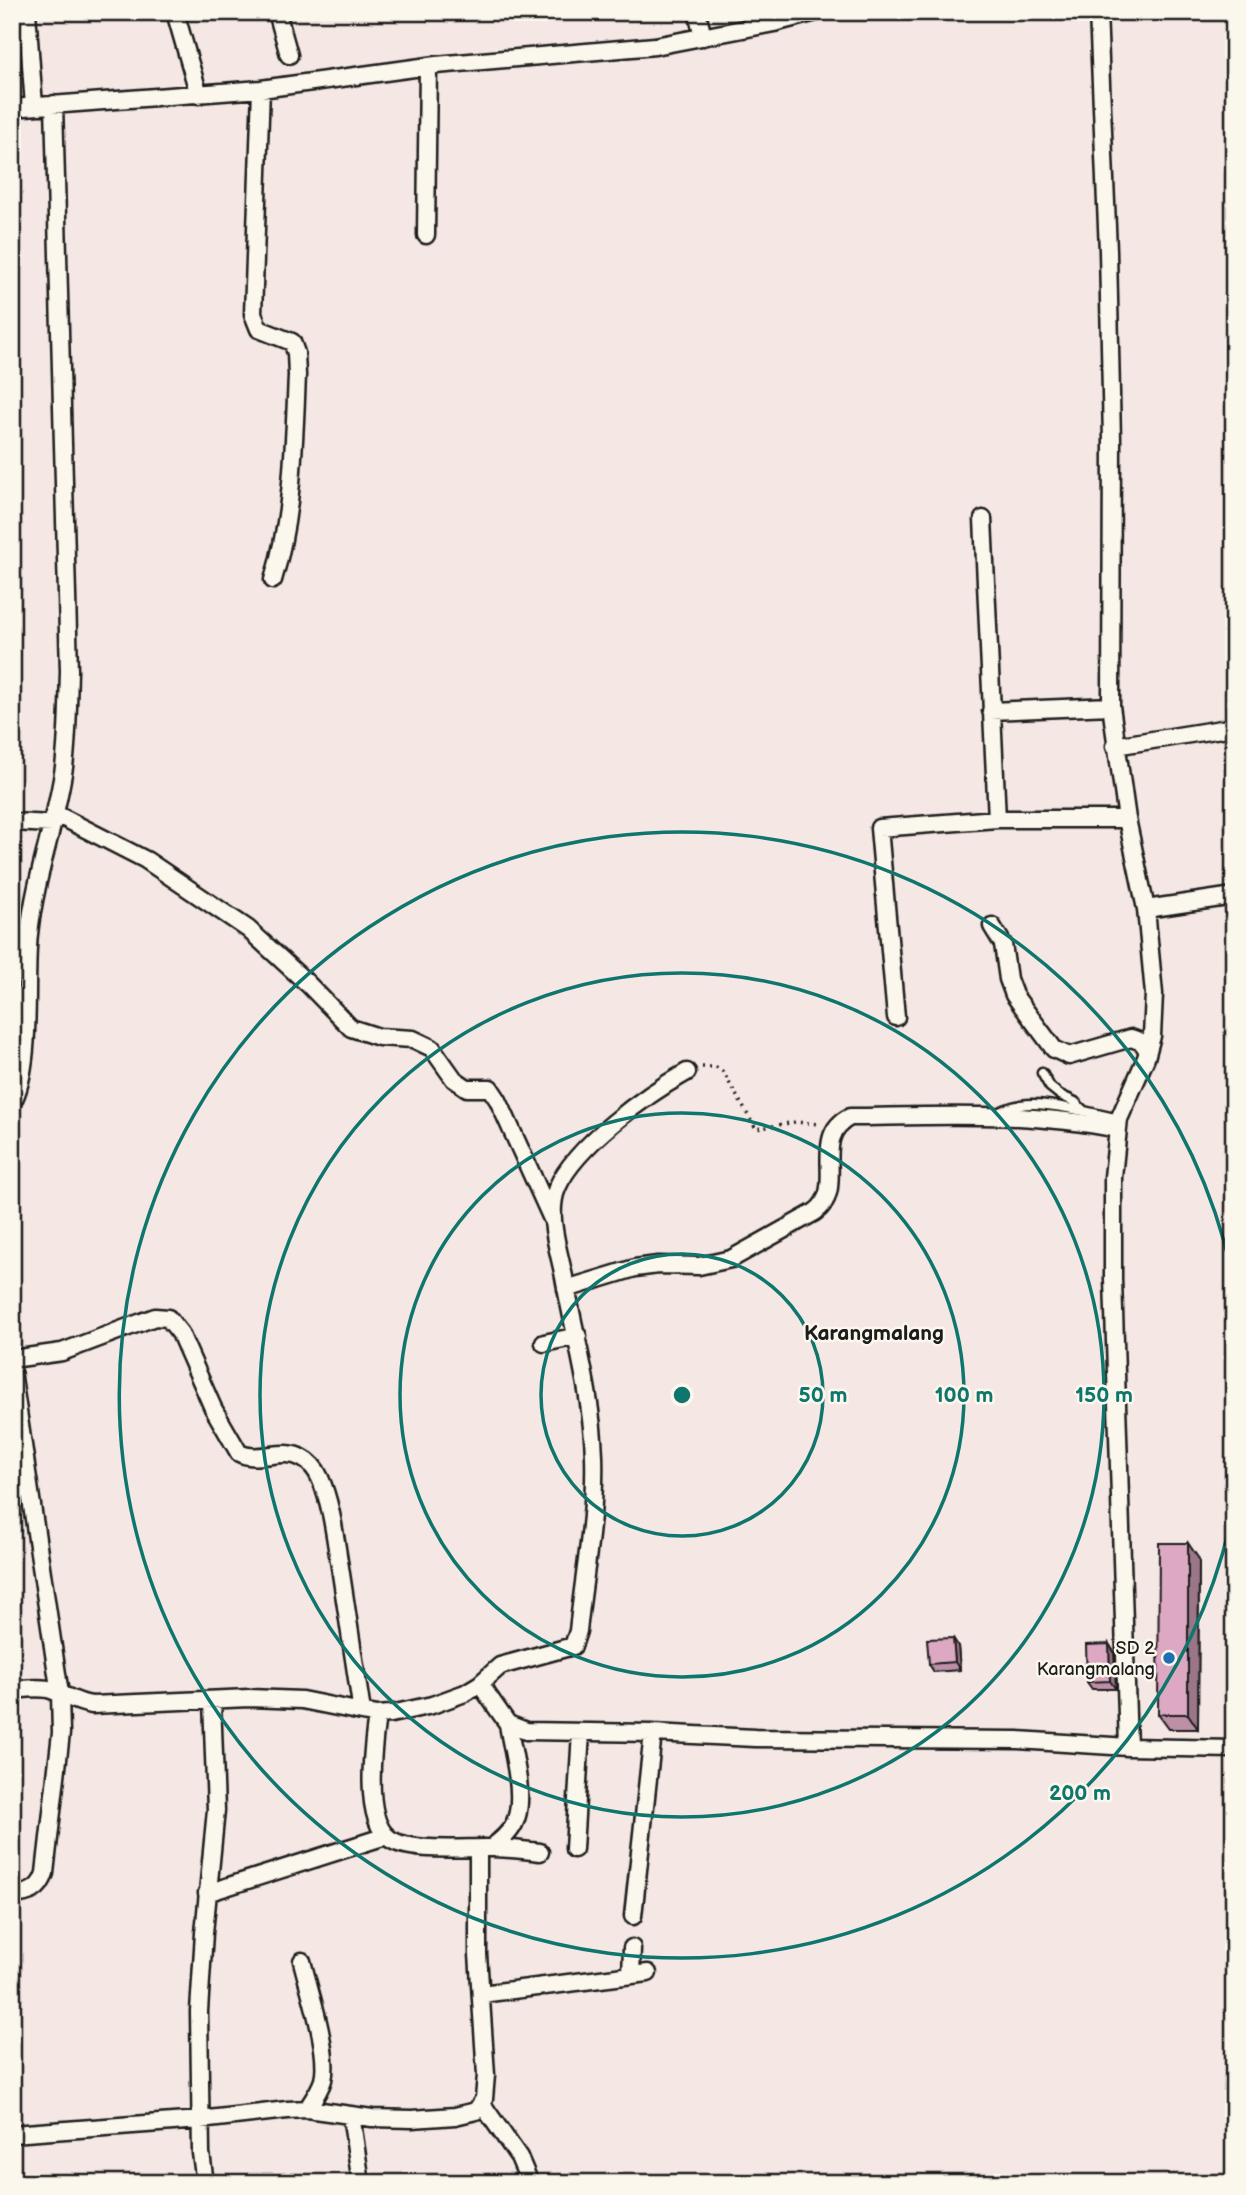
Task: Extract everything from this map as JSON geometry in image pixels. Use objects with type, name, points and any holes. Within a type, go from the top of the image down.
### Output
[{"type":"street","points":[[27,12],[34,106]]},
{"type":"street","points":[[176,12],[199,94]]},
{"type":"street","points":[[277,12],[289,55]]},
{"type":"street","points":[[697,12],[703,37]]},
{"type":"street","points":[[12,108],[261,89],[428,66],[655,46],[816,12]]},
{"type":"street","points":[[1098,12],[1108,251],[1112,441],[1111,706],[1127,819],[1146,909],[1154,994],[1152,1036],[1147,1055],[1118,1124],[1114,1177],[1113,1279],[1128,1747]]},
{"type":"street","points":[[426,235],[428,66]]},
{"type":"street","points":[[261,89],[253,314],[259,329],[292,342],[296,353],[297,375],[283,544],[273,580]]},
{"type":"street","points":[[12,1103],[20,1084],[23,1061],[29,933],[36,888],[64,767],[69,671],[54,104]]},
{"type":"street","points":[[983,519],[997,818]]},
{"type":"street","points":[[991,711],[1111,706]]},
{"type":"street","points":[[1115,746],[1234,727]]},
{"type":"street","points":[[12,822],[53,818],[146,860],[248,929],[351,1028],[379,1037],[413,1039],[432,1048],[454,1079],[471,1089],[487,1087],[494,1092],[555,1223]]},
{"type":"street","points":[[896,1017],[879,828],[997,818],[1127,819]]},
{"type":"street","points":[[1146,909],[1234,896]]},
{"type":"street","points":[[992,926],[1003,944],[1008,979],[1014,995],[1054,1049],[1069,1056],[1131,1038],[1142,1042],[1147,1055]]},
{"type":"street","points":[[12,1690],[43,1689],[92,1705],[249,1698],[325,1703],[370,1713],[432,1705],[465,1693],[500,1667],[566,1649],[576,1642],[594,1474],[592,1426],[578,1336],[566,1289],[554,1201],[557,1189],[576,1161],[620,1117],[687,1072]]},
{"type":"street","points":[[566,1289],[635,1268],[657,1265],[699,1266],[731,1259],[815,1212],[827,1199],[830,1143],[835,1127],[850,1117],[994,1115],[1118,1124]]},
{"type":"street","points":[[12,1359],[62,1353],[155,1317],[171,1320],[180,1333],[213,1408],[239,1452],[251,1457],[285,1454],[300,1457],[318,1474],[328,1501],[370,1713],[372,1790],[377,1821],[386,1836],[409,1846],[540,1852]]},
{"type":"street","points":[[544,1343],[578,1336]]},
{"type":"street","points":[[12,1371],[60,1694],[60,1744],[45,1873],[36,1889],[12,1895]]},
{"type":"street","points":[[480,1684],[508,1724],[517,1780],[518,1813],[508,1833],[484,1848]]},
{"type":"street","points":[[205,2183],[200,2120],[200,1974],[216,1810],[212,1700]]},
{"type":"street","points":[[508,1724],[520,1730],[755,1738],[1018,1740],[1128,1747],[1234,1749]]},
{"type":"street","points":[[574,1849],[581,1732]]},
{"type":"street","points":[[633,1916],[653,1733]]},
{"type":"street","points":[[207,1893],[386,1836]]},
{"type":"street","points":[[12,2134],[307,2109],[412,2119],[473,2112],[482,2104],[486,2076],[477,1904],[484,1848]]},
{"type":"street","points":[[631,1975],[632,1948]]},
{"type":"street","points":[[302,1961],[320,2037],[324,2068],[323,2081],[307,2109]]},
{"type":"street","points":[[481,1994],[648,1973]]},
{"type":"street","points":[[482,2104],[519,2157],[530,2183]]},
{"type":"street","points":[[351,2115],[361,2183]]},
{"type":"lane","points":[[1042,1073],[1050,1087],[1084,1111]]},
{"type":"lane","points":[[994,1115],[1007,1107],[1036,1103],[1084,1111],[1118,1124]]},
{"type":"path","points":[[687,1072],[704,1067],[720,1069],[756,1129],[795,1122],[835,1127]]},
{"type":"building","points":[[1159,1543],[1188,1543],[1188,1714],[1158,1714]]},
{"type":"building","points":[[953,1638],[955,1662],[929,1664],[927,1639]]},
{"type":"building","points":[[1109,1644],[1110,1681],[1087,1682],[1086,1645]]},
{"type":"place","name":"SD 2 Karangmalang","points":[[1169,1658]]},
{"type":"district","name":"Karangmalang","points":[[874,1333]]}]
